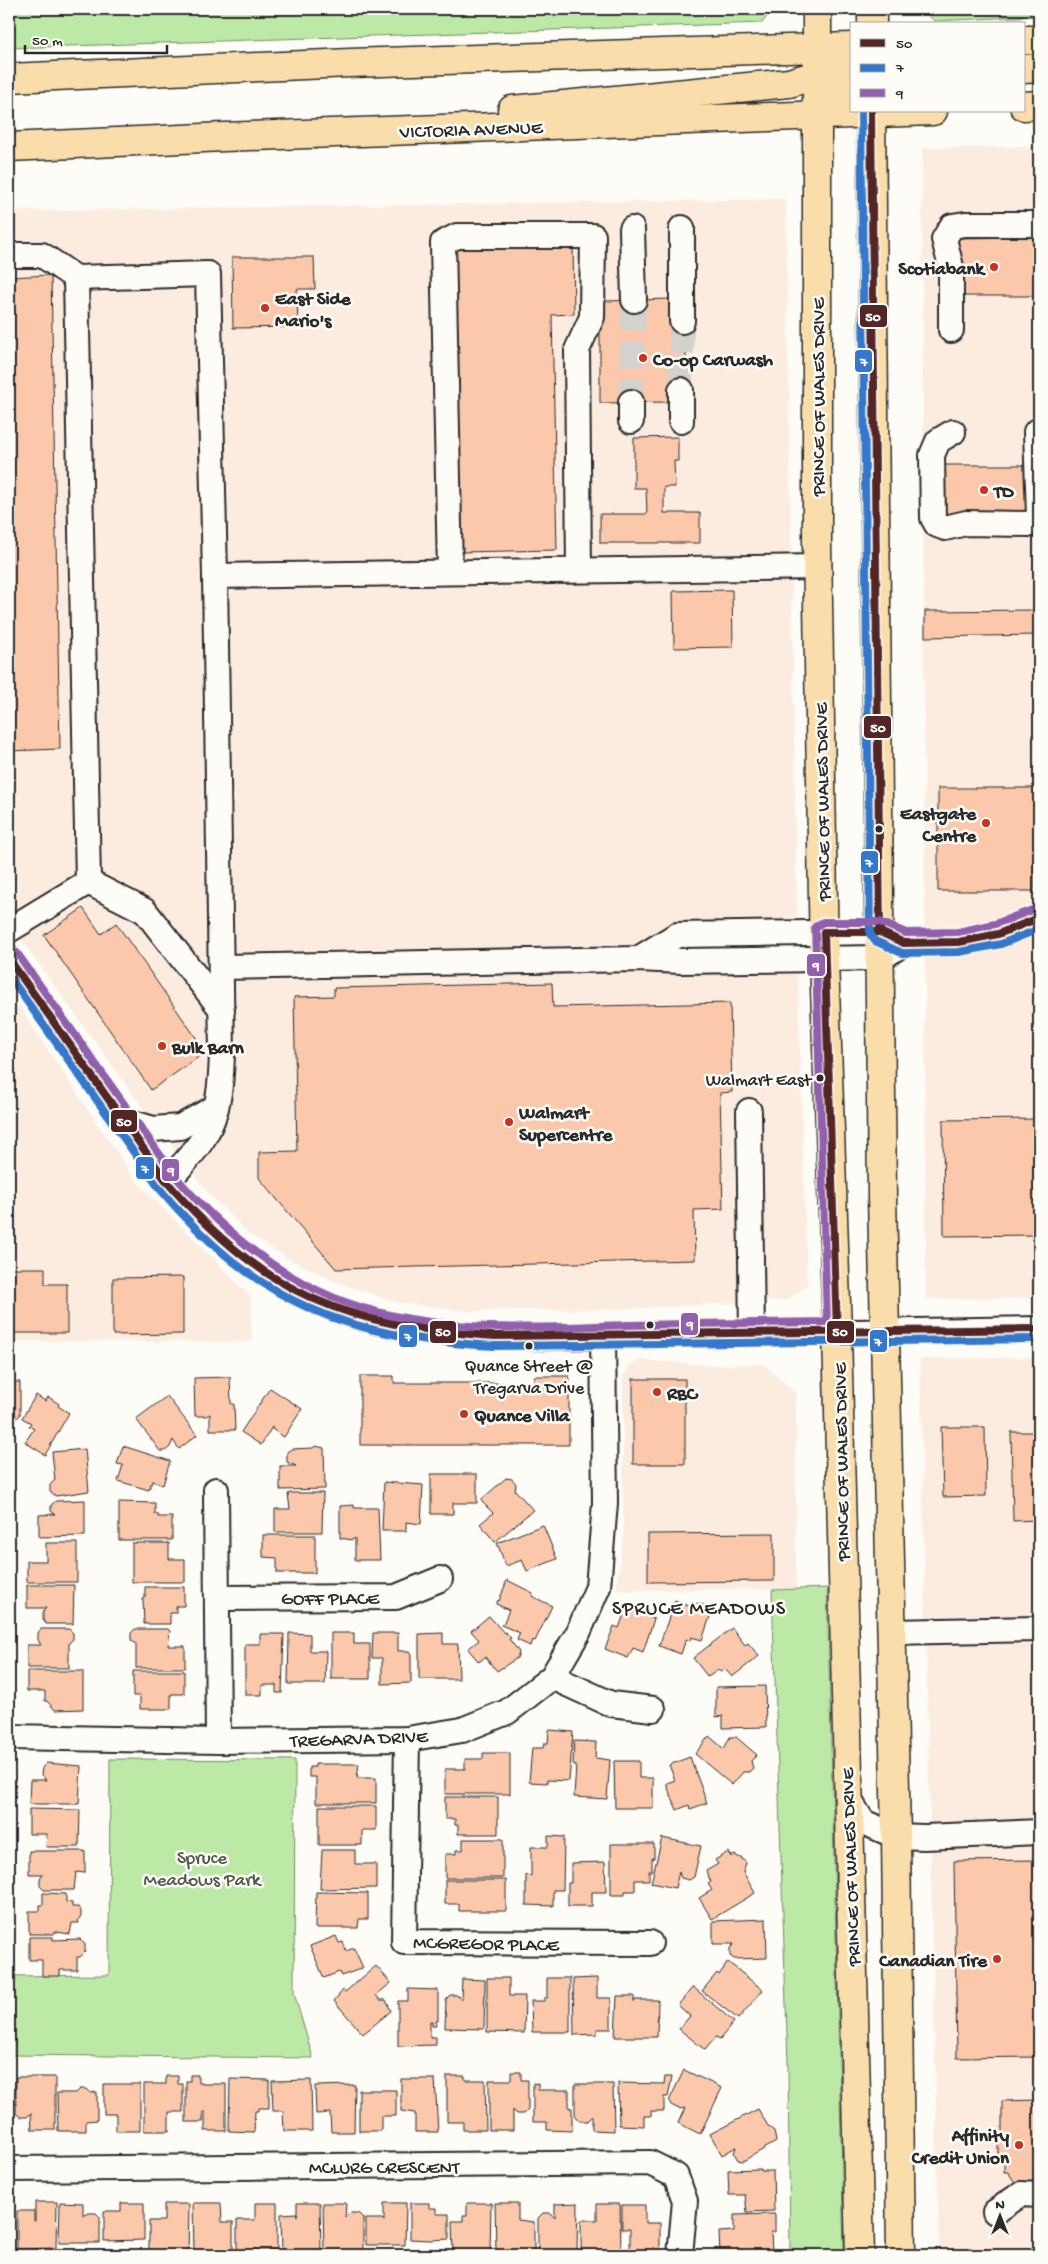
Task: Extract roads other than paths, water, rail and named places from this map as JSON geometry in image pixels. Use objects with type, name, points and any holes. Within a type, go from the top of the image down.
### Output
[{"type":"main road","name":"PRINCE OF WALES DRIVE","points":[[817,9],[817,566],[824,959],[837,1332],[847,1796],[860,2255]]},
{"type":"main road","points":[[872,9],[872,22]]},
{"type":"main road","points":[[1026,40],[1039,40]]},
{"type":"main road","points":[[9,78],[370,62],[850,47]]},
{"type":"main road","points":[[224,137],[789,83],[817,75],[850,60]]},
{"type":"main road","points":[[1026,69],[1039,68]]},
{"type":"main road","points":[[817,116],[846,89],[850,88]]},
{"type":"main road","points":[[1026,106],[1039,105]]},
{"type":"main road","name":"VICTORIA AVENUE","points":[[9,147],[224,137],[902,112]]},
{"type":"main road","points":[[871,113],[884,1332],[896,1836],[901,2255]]},
{"type":"street","points":[[951,330],[951,267],[944,239],[952,226],[965,224],[1039,224]]},
{"type":"street","points":[[682,228],[682,321]]},
{"type":"street","points":[[632,229],[634,300]]},
{"type":"street","points":[[450,572],[443,243],[457,236],[592,236],[592,317],[576,350],[579,570]]},
{"type":"street","points":[[9,255],[42,255],[76,278],[208,274],[215,576],[222,1010],[221,1079],[216,1107],[204,1137],[167,1182]]},
{"type":"street","points":[[76,278],[88,882]]},
{"type":"street","points":[[680,390],[681,421]]},
{"type":"street","points":[[953,432],[938,441],[932,455],[933,518],[937,525],[946,528],[966,523],[1032,524],[1039,514],[1036,432]]},
{"type":"street","points":[[215,576],[817,566]]},
{"type":"street","points":[[9,930],[88,882]]},
{"type":"street","points":[[88,882],[145,911],[222,1010]]},
{"type":"street","points":[[221,967],[638,959],[681,962],[824,959],[880,945],[959,942],[998,934],[1039,918]]},
{"type":"street","points":[[638,959],[677,934],[824,932],[880,945]]},
{"type":"street","points":[[9,959],[167,1182],[198,1218],[253,1266],[293,1290],[331,1307],[374,1321],[416,1330],[464,1334],[603,1336],[1039,1330]]},
{"type":"street","points":[[123,1120],[153,1128],[180,1127],[216,1107]]},
{"type":"street","points":[[749,1111],[752,1334]]},
{"type":"street","name":"TREGARVA DRIVE","points":[[9,1737],[218,1741],[407,1739],[462,1730],[507,1712],[552,1676],[578,1633],[598,1586],[605,1502],[603,1336]]},
{"type":"street","points":[[216,1490],[218,1741]]},
{"type":"street","name":"GOFF PLACE","points":[[218,1598],[396,1597],[440,1579]]},
{"type":"street","points":[[892,1632],[1039,1629]]},
{"type":"street","points":[[552,1676],[610,1704],[653,1709]]},
{"type":"street","name":"MCGREGOR PLACE","points":[[407,1739],[404,1942],[650,1943]]},
{"type":"street","points":[[847,1796],[863,1822],[896,1836],[924,1837],[1039,1832]]},
{"type":"street","name":"MCLURG CRESCENT","points":[[9,2169],[650,2163],[676,2176],[685,2201],[680,2255]]},
{"type":"street","points":[[995,2212],[1021,2194],[1039,2195]]},
{"type":"tunnel","points":[[631,402],[634,300]]},
{"type":"tunnel","points":[[681,390],[682,321]]},
{"type":"place","name":"Scotiabank","points":[[994,267]]},
{"type":"place","name":"East Side Mario's","points":[[265,308]]},
{"type":"place","name":"Co-op Carwash","points":[[643,358]]},
{"type":"place","name":"TD","points":[[984,490]]},
{"type":"place","name":"Eastgate Centre","points":[[986,823]]},
{"type":"place","name":"Bulk Barn","points":[[162,1046]]},
{"type":"place","name":"Walmart East","points":[[820,1078]]},
{"type":"place","name":"Walmart Supercentre","points":[[509,1122]]},
{"type":"place","name":"Quance Street @ Tregarva Drive","points":[[529,1346]]},
{"type":"place","name":"RBC","points":[[657,1392]]},
{"type":"place","name":"Quance Villa","points":[[464,1414]]},
{"type":"place","name":"Canadian Tire","points":[[997,1959]]},
{"type":"place","name":"Affinity Credit Union","points":[[1019,2145]]},
{"type":"district","name":"SPRUCE MEADOWS","points":[[699,1607]]},
{"type":"park label","name":"Spruce Meadows Park","points":[[202,1867]]}]
